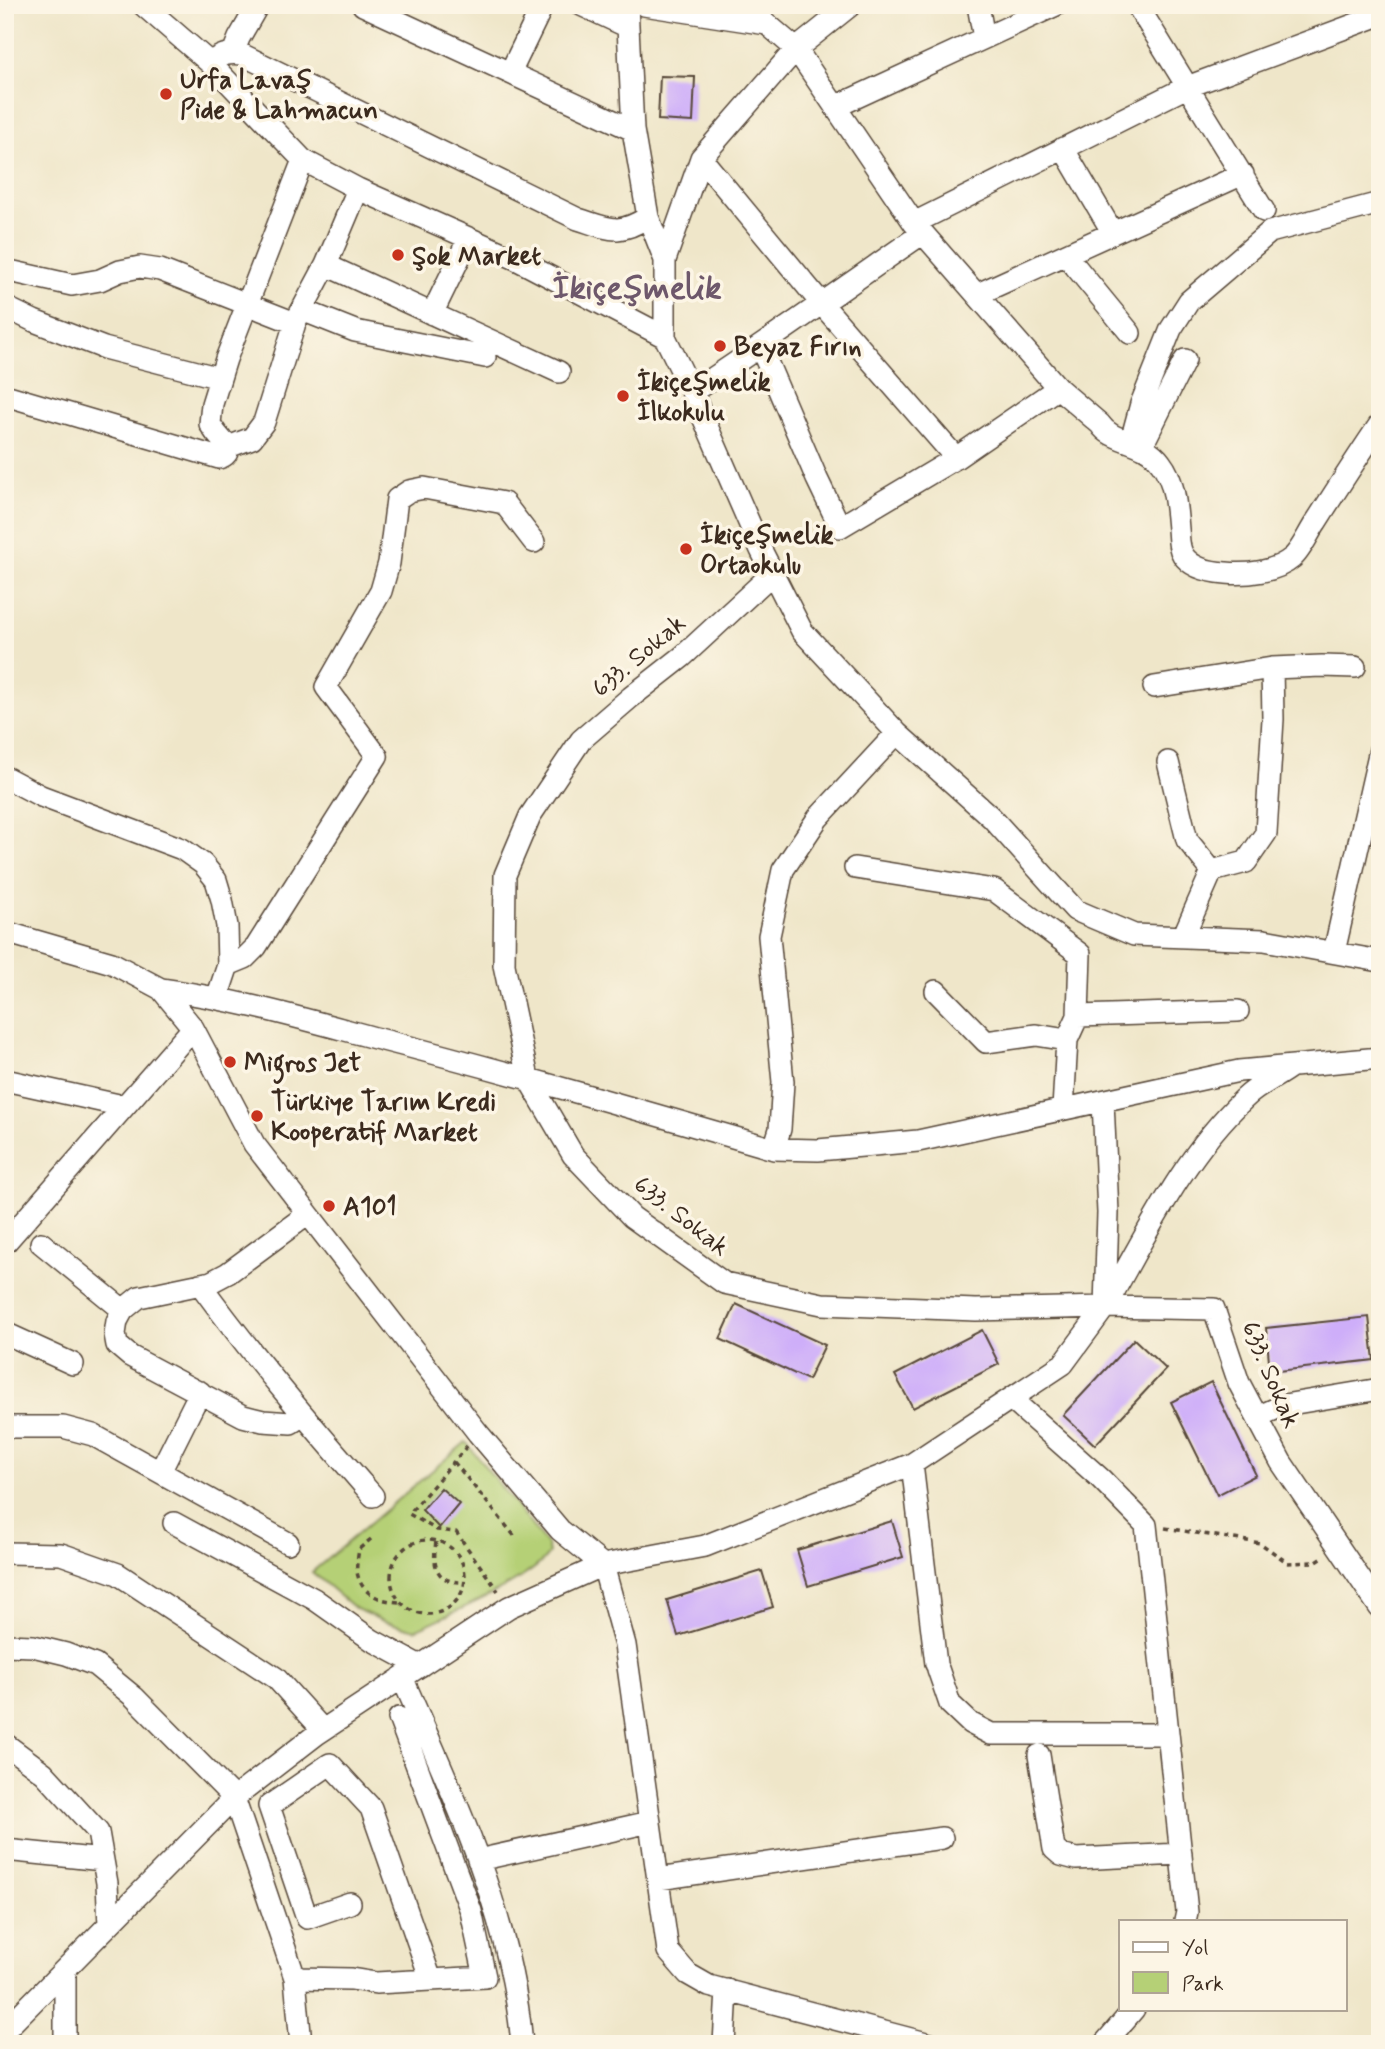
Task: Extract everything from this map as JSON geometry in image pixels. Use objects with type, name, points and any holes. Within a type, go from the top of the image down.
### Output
[{"type":"street","points":[[143,5],[209,63],[303,160],[358,189],[516,259],[665,337]]},
{"type":"street","points":[[233,53],[258,5]]},
{"type":"street","points":[[363,5],[634,130]]},
{"type":"street","points":[[510,73],[543,5]]},
{"type":"street","points":[[581,5],[628,16],[634,130],[648,217],[665,260]]},
{"type":"street","points":[[645,5],[767,24],[796,49],[918,228],[1058,388],[1100,424],[1103,430],[1136,444],[1160,461],[1170,479],[1177,511],[1180,547],[1185,558],[1194,566],[1220,573],[1248,573],[1279,565],[1293,558],[1380,424]]},
{"type":"street","points":[[851,5],[796,49],[701,158],[665,260],[665,337],[802,631],[897,733],[992,818],[1075,910],[1134,934],[1264,940],[1380,961]]},
{"type":"street","points":[[978,5],[984,38]]},
{"type":"street","points":[[835,107],[1056,5]]},
{"type":"street","points":[[1137,5],[1264,211]]},
{"type":"street","points":[[692,392],[761,348],[918,228],[1063,148],[1187,87],[1380,15]]},
{"type":"street","points":[[209,63],[218,56],[241,54],[578,219],[614,230],[631,228],[648,217]]},
{"type":"street","points":[[1063,148],[1113,233]]},
{"type":"street","points":[[701,158],[821,303],[956,458]]},
{"type":"street","points":[[228,447],[211,424],[212,404],[303,160]]},
{"type":"street","points":[[978,294],[1243,174]]},
{"type":"street","points":[[228,447],[252,438],[264,422],[299,316],[326,265],[358,189]]},
{"type":"street","points":[[1136,444],[1141,404],[1171,328],[1189,301],[1270,232],[1380,202]]},
{"type":"street","points":[[432,314],[469,238]]},
{"type":"street","points":[[1066,255],[1129,333]]},
{"type":"street","points":[[326,265],[559,372]]},
{"type":"street","points":[[5,270],[72,285],[100,280],[120,271],[140,267],[160,270],[247,305],[485,358]]},
{"type":"street","points":[[6,315],[104,348],[220,378]]},
{"type":"street","points":[[761,348],[840,527],[956,458],[1058,388]]},
{"type":"street","points":[[1136,444],[1185,360]]},
{"type":"street","points":[[5,395],[219,458],[226,454],[228,447]]},
{"type":"street","points":[[228,965],[245,958],[256,947],[377,756],[326,687],[381,591],[389,564],[397,499],[409,491],[424,488],[504,503],[534,542]]},
{"type":"street","name":"633. Sokak","points":[[773,573],[682,657],[631,696],[581,740],[530,816],[505,875],[504,965],[528,1078],[573,1155],[632,1217],[724,1283],[822,1304],[976,1310],[1105,1307],[1214,1309],[1239,1383],[1281,1462],[1380,1608]]},
{"type":"street","points":[[1154,687],[1272,668],[1355,667]]},
{"type":"street","points":[[1183,937],[1212,872],[1246,862],[1266,833],[1273,719],[1272,668]]},
{"type":"street","points":[[774,1149],[780,1129],[783,1082],[769,936],[783,870],[818,818],[897,733]]},
{"type":"street","points":[[1334,952],[1380,750]]},
{"type":"street","points":[[1168,762],[1187,840],[1212,872]]},
{"type":"street","points":[[5,777],[41,796],[182,849],[203,864],[216,880],[227,926],[228,965],[217,998]]},
{"type":"street","points":[[855,868],[994,890],[1080,954],[1077,1016],[1067,1040],[1063,1109]]},
{"type":"street","points":[[5,932],[112,963],[161,989],[217,998],[528,1078],[774,1149],[818,1150],[918,1141],[1239,1071],[1380,1058]]},
{"type":"street","points":[[161,989],[193,1028],[254,1144],[478,1433],[560,1530],[603,1565],[625,1645],[668,1951],[688,1974],[709,1986],[930,2044]]},
{"type":"street","points":[[936,991],[986,1042],[1036,1035],[1067,1040]]},
{"type":"street","points":[[1077,1016],[1238,1012]]},
{"type":"street","points":[[5,1243],[193,1028]]},
{"type":"street","points":[[5,2030],[234,1798],[323,1730],[509,1607],[603,1565],[705,1546],[912,1464],[1063,1364],[1105,1307],[1160,1210],[1201,1147],[1246,1097],[1292,1066]]},
{"type":"street","points":[[5,1080],[123,1106]]},
{"type":"street","points":[[1103,1101],[1108,1213],[1105,1307]]},
{"type":"street","points":[[302,1416],[291,1423],[243,1416],[130,1356],[117,1345],[115,1334],[117,1321],[123,1310],[139,1297],[211,1282],[228,1273],[309,1214]]},
{"type":"street","points":[[41,1243],[123,1310]]},
{"type":"street","points":[[200,1284],[302,1416],[373,1496]]},
{"type":"street","points":[[5,1333],[73,1364]]},
{"type":"street","points":[[1257,1417],[1284,1405],[1380,1389]]},
{"type":"street","points":[[160,1472],[200,1392]]},
{"type":"street","points":[[1011,1399],[1101,1479],[1146,1525],[1187,1912],[1185,1920]]},
{"type":"street","points":[[5,1427],[47,1426],[93,1435],[288,1543]]},
{"type":"street","points":[[912,1464],[937,1667],[950,1704],[970,1723],[991,1734],[1168,1734]]},
{"type":"street","points":[[174,1523],[314,1599],[372,1640],[411,1672],[501,1926],[519,2014],[522,2044]]},
{"type":"street","points":[[5,1553],[61,1554],[118,1574],[276,1678],[323,1730]]},
{"type":"street","points":[[5,1645],[33,1646],[95,1665],[134,1697],[234,1798],[295,1978],[301,2044]]},
{"type":"street","points":[[295,1978],[351,1979],[376,1983],[485,1977],[471,1911],[399,1718]]},
{"type":"street","points":[[5,1744],[44,1773],[98,1832],[109,1926]]},
{"type":"street","points":[[1039,1755],[1054,1849],[1061,1855],[1076,1859],[1181,1854]]},
{"type":"street","points":[[350,1903],[307,1917],[269,1806],[331,1764],[371,1808],[431,1980]]},
{"type":"street","points":[[478,1860],[650,1822]]},
{"type":"street","points":[[658,1879],[942,1838]]},
{"type":"street","points":[[5,1850],[103,1860]]},
{"type":"street","points":[[65,1971],[65,2044]]},
{"type":"street","points":[[724,2044],[727,1990]]},
{"type":"street","points":[[1104,2044],[1133,2010]]},
{"type":"path","points":[[478,1433],[409,1514],[437,1530],[456,1532],[509,1607]]},
{"type":"path","points":[[454,1462],[517,1539]]},
{"type":"path","points":[[1146,1525],[1260,1543],[1288,1563],[1315,1562],[1337,1547]]},
{"type":"path","points":[[371,1539],[359,1549],[357,1571],[365,1590],[376,1599],[400,1602]]},
{"type":"path","points":[[416,1542],[436,1542],[450,1547],[459,1556],[464,1567],[465,1582],[456,1603],[434,1614],[421,1614],[409,1610],[393,1591],[392,1568],[405,1548],[416,1542]]},
{"type":"path","points":[[436,1542],[435,1563],[438,1572],[443,1578],[465,1582]]},
{"type":"path","points":[[459,1556],[468,1548]]},
{"type":"path","points":[[1376,2044],[1380,2038]]},
{"type":"green space","points":[[466,1442],[547,1545],[549,1553],[540,1563],[488,1596],[415,1630],[383,1621],[354,1608],[312,1572]]},
{"type":"building","points":[[660,76],[695,77],[693,122],[658,120]]},
{"type":"building","points":[[736,1304],[825,1345],[808,1380],[720,1339]]},
{"type":"building","points":[[1369,1317],[1374,1360],[1270,1372],[1266,1328]]},
{"type":"building","points":[[982,1330],[999,1364],[913,1408],[895,1375]]},
{"type":"building","points":[[1134,1339],[1166,1369],[1095,1445],[1063,1415]]},
{"type":"building","points":[[1211,1382],[1256,1475],[1217,1495],[1171,1402]]},
{"type":"building","points":[[441,1488],[459,1504],[439,1528],[422,1510]]},
{"type":"building","points":[[892,1521],[903,1557],[808,1586],[797,1550]]},
{"type":"building","points":[[762,1571],[773,1607],[678,1636],[667,1600]]},
{"type":"place","name":"Urfa Lavaş Pide & Lahmacun","points":[[166,94]]},
{"type":"place","name":"Şok Market","points":[[398,255]]},
{"type":"place","name":"Beyaz Fırın","points":[[720,346]]},
{"type":"place","name":"İkiçeşmelik İlkokulu","points":[[623,396]]},
{"type":"place","name":"İkiçeşmelik Ortaokulu","points":[[686,549]]},
{"type":"place","name":"Migros Jet","points":[[230,1062]]},
{"type":"place","name":"Türkiye Tarım Kredi Kooperatif Market","points":[[257,1116]]},
{"type":"place","name":"A101","points":[[329,1206]]},
{"type":"district","name":"İkiçeşmelik","points":[[637,286]]}]
